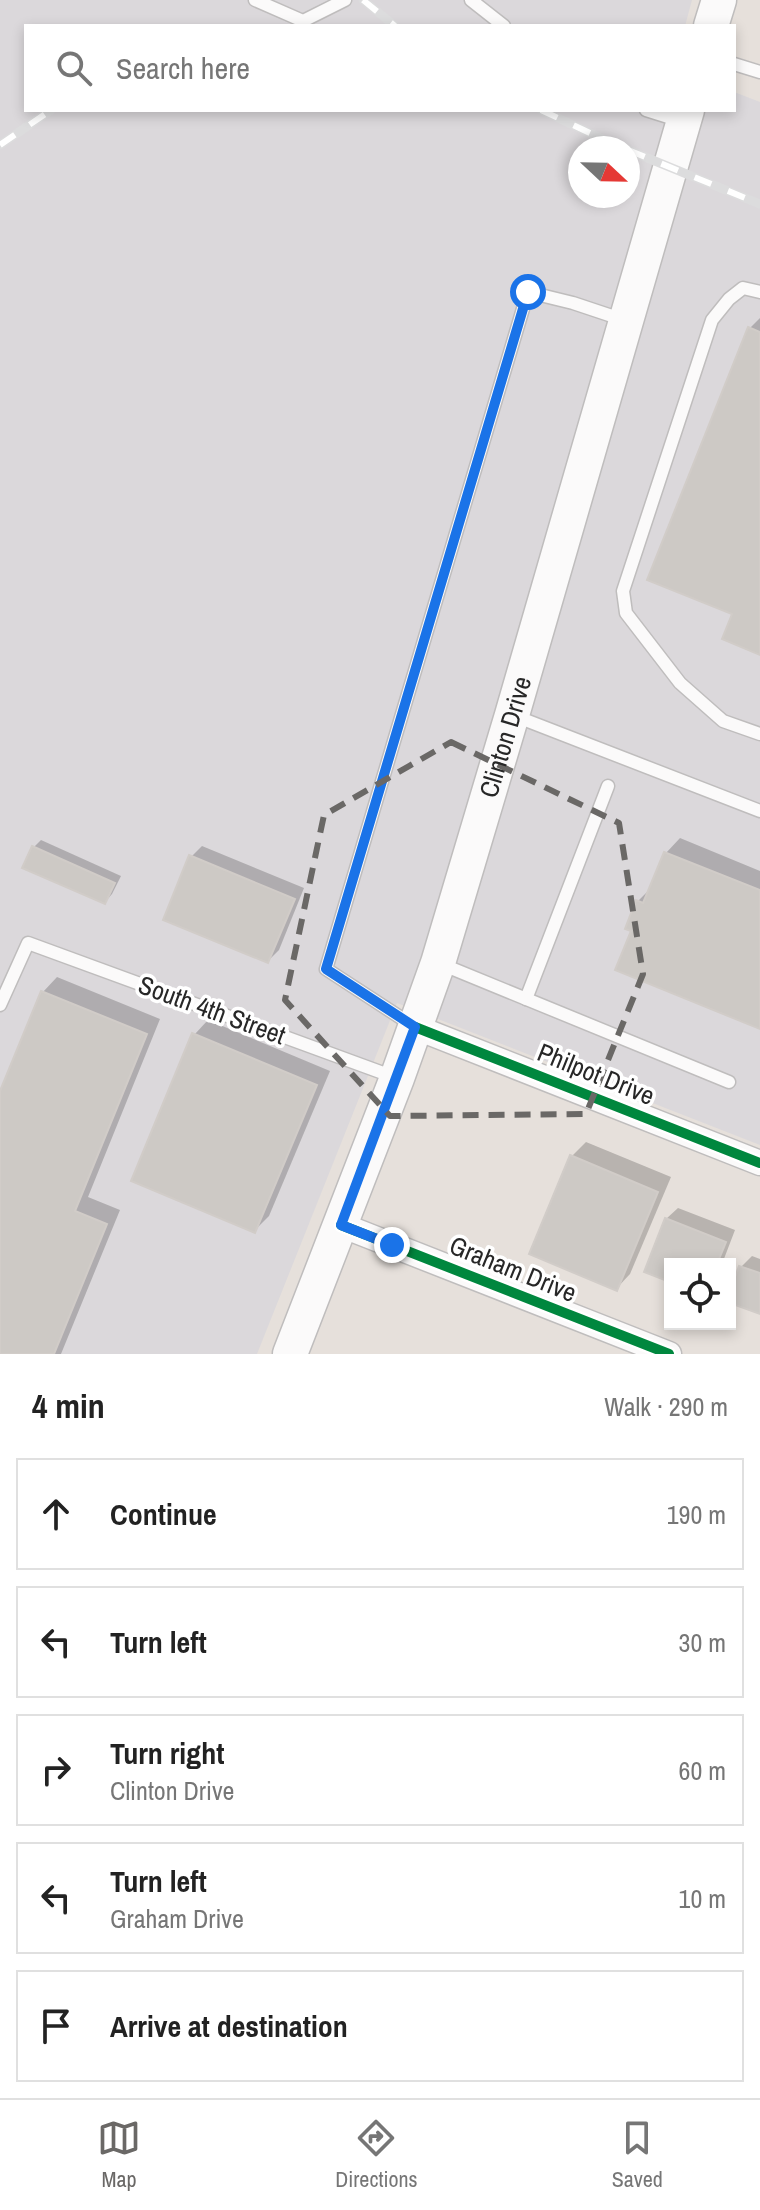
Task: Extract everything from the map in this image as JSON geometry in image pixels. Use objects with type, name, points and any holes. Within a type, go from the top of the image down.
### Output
[{"type":"main road","points":[[712,24],[719,0]]},
{"type":"main road","name":"Clinton Drive","points":[[290,1354],[438,963],[685,116]]},
{"type":"street","name":"Philpot Drive","points":[[415,1027],[760,1163]]},
{"type":"street","name":"Graham Drive","points":[[341,1225],[669,1354]]},
{"type":"lane","points":[[255,0],[303,21],[345,0]]},
{"type":"lane","points":[[471,0],[501,24]]},
{"type":"lane","points":[[736,65],[760,72]]},
{"type":"lane","points":[[659,112],[685,116]]},
{"type":"lane","points":[[760,292],[743,288],[729,299],[712,320],[623,591],[626,613],[680,683],[723,721],[760,734]]},
{"type":"lane","points":[[415,1027],[326,969],[523,307],[528,292],[626,321]]},
{"type":"lane","points":[[512,715],[760,811]]},
{"type":"lane","points":[[526,999],[608,786]]},
{"type":"lane","name":"South 4th Street","points":[[0,1005],[28,943],[397,1078]]},
{"type":"lane","points":[[438,963],[729,1082]]},
{"type":"highlighted area","points":[[451,742],[619,823],[643,974],[586,1114],[390,1116],[285,1000],[324,815]]},
{"type":"shaded area","points":[[0,0],[692,0],[686,24],[24,24],[24,112],[736,112],[736,93],[760,102],[760,1145],[397,1003],[257,1354],[0,1354]]},
{"type":"building","points":[[748,327],[760,332],[760,655],[722,639],[732,614],[647,580]]},
{"type":"building","points":[[32,846],[115,883],[105,904],[22,868]]},
{"type":"building","points":[[664,852],[760,890],[760,1029],[615,970],[631,931],[625,929],[636,900],[643,903]]},
{"type":"building","points":[[189,855],[295,899],[268,963],[163,920]]},
{"type":"building","points":[[41,991],[147,1034],[75,1211],[107,1224],[54,1354],[0,1354],[0,1091]]},
{"type":"building","points":[[192,1033],[317,1085],[255,1233],[131,1181]]},
{"type":"building","points":[[570,1155],[658,1192],[617,1291],[529,1254]]},
{"type":"building","points":[[665,1218],[726,1242],[719,1258],[664,1258],[664,1280],[644,1272]]},
{"type":"building","points":[[739,1266],[760,1273],[760,1314],[736,1305]]},
{"type":"railway","points":[[363,0],[393,24]]},
{"type":"railway","points":[[0,145],[48,112]]},
{"type":"railway","points":[[545,112],[596,136]]},
{"type":"railway","points":[[640,155],[760,204]]},
{"type":"cycle path","points":[[415,1027],[760,1163]]},
{"type":"cycle path","points":[[341,1225],[669,1354]]},
{"type":"route","points":[[392,1245],[341,1225],[415,1027],[326,969],[528,292]]}]
